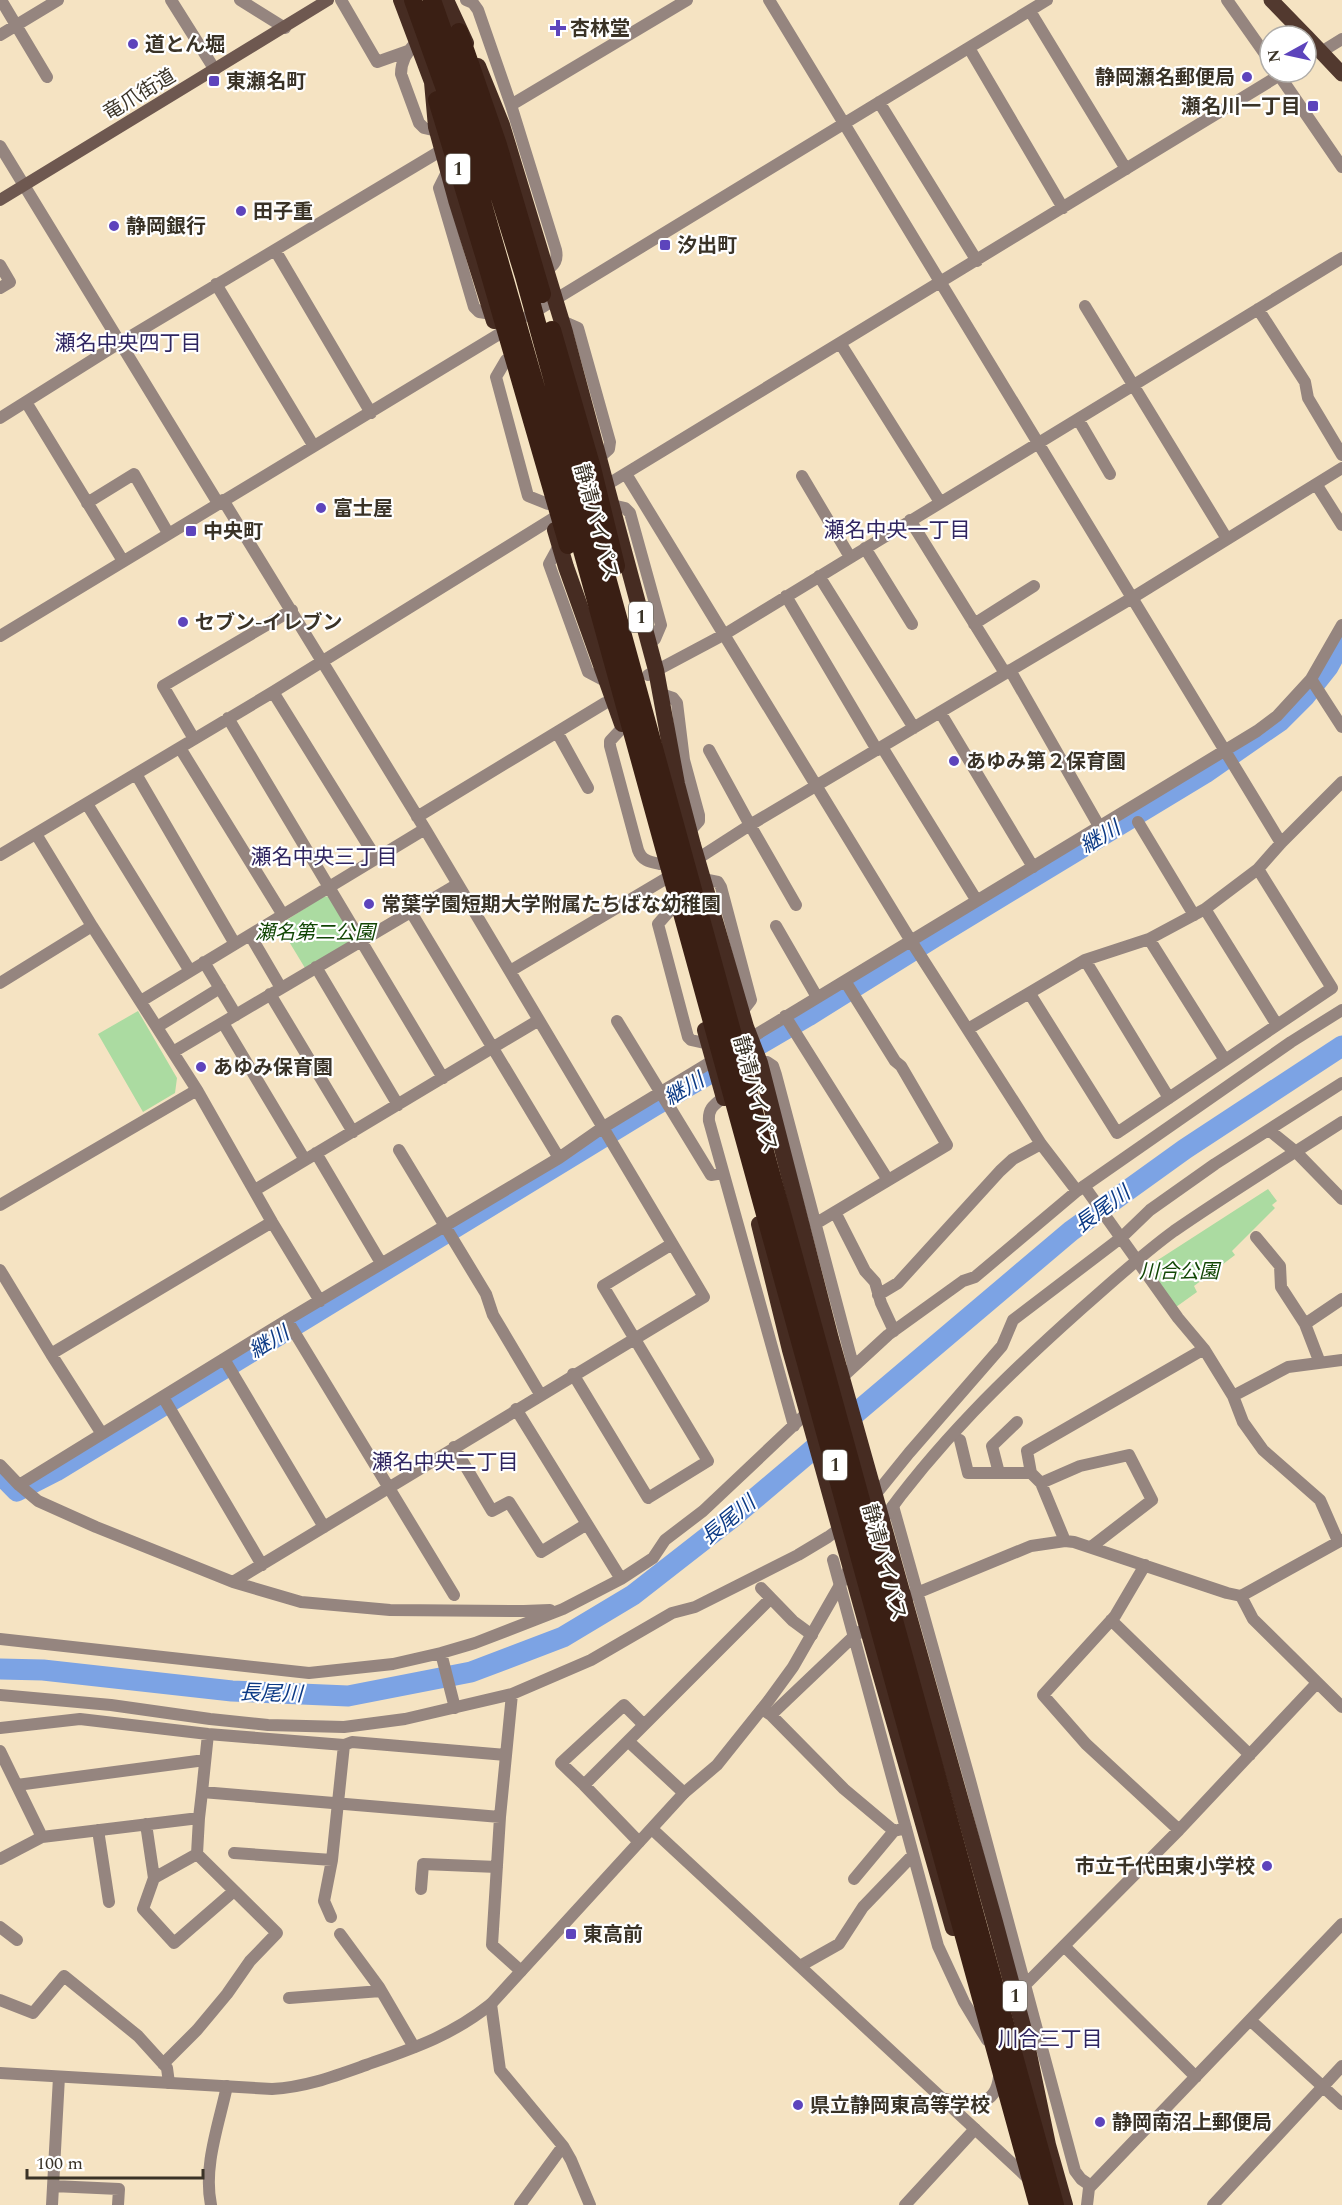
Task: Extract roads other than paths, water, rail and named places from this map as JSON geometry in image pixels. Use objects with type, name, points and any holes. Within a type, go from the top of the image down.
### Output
[{"type":"highway","name":"1","points":[[401,0],[412,46],[432,82],[576,570],[626,726],[662,872],[758,1220],[790,1350],[942,1894],[990,2043],[1034,2205]]},
{"type":"highway","name":"静清バイパス","points":[[413,0],[469,156],[561,474],[626,726],[1038,2205]]},
{"type":"highway","name":"静清バイパス","points":[[432,0],[487,156],[524,276],[682,827],[1057,2205]]},
{"type":"highway","name":"1","points":[[446,0],[459,32],[481,71],[502,124],[556,299],[607,485],[648,645],[652,672],[661,694],[682,827],[698,859],[741,1013],[760,1063],[834,1350],[957,1789],[1002,1925],[1031,2036],[1048,2145],[1065,2205]]},
{"type":"highway","points":[[459,32],[498,145],[592,468],[682,827]]},
{"type":"highway","name":"1","points":[[432,82],[437,131],[442,150],[550,511],[607,682],[626,726]]},
{"type":"main road","name":"竜爪街道","points":[[0,200],[328,0]]},
{"type":"main road","points":[[1271,0],[1294,24]]},
{"type":"main road","points":[[1318,49],[1342,74]]},
{"type":"street","points":[[1,0],[47,77]]},
{"type":"street","points":[[0,35],[58,0]]},
{"type":"street","points":[[171,0],[215,70]]},
{"type":"street","points":[[240,0],[285,28]]},
{"type":"street","points":[[341,0],[377,62],[412,46]]},
{"type":"street","points":[[466,0],[473,3],[478,10],[511,105],[556,250],[558,258],[547,270]]},
{"type":"street","points":[[511,105],[687,0]]},
{"type":"street","points":[[769,0],[1281,843]]},
{"type":"street","points":[[0,636],[313,445],[371,413],[1047,0]]},
{"type":"street","points":[[1227,0],[1258,44]]},
{"type":"street","points":[[1030,11],[1126,169]]},
{"type":"street","points":[[1321,52],[1342,39]]},
{"type":"street","points":[[412,46],[401,66],[401,74],[419,123],[424,128],[437,131]]},
{"type":"street","points":[[969,48],[1063,208]]},
{"type":"street","points":[[1,851],[36,834],[273,692],[550,511],[626,474],[1263,84]]},
{"type":"street","points":[[1286,84],[1342,167]]},
{"type":"street","points":[[879,102],[976,261]]},
{"type":"street","points":[[0,146],[221,501],[292,610],[704,1297],[573,1374],[233,1582]]},
{"type":"street","points":[[0,417],[442,150]]},
{"type":"street","points":[[275,250],[371,413]]},
{"type":"street","points":[[652,672],[725,634],[1342,258]]},
{"type":"street","points":[[0,265],[10,282],[0,288]]},
{"type":"street","points":[[216,285],[313,445]]},
{"type":"street","points":[[1085,306],[1227,539]]},
{"type":"street","points":[[1258,309],[1305,382],[1308,398],[1342,455]]},
{"type":"street","points":[[840,343],[940,502]]},
{"type":"street","points":[[26,402],[123,561]]},
{"type":"street","points":[[1078,419],[1110,474]]},
{"type":"street","points":[[510,971],[662,872],[698,859],[750,825],[1132,598],[1342,468]]},
{"type":"street","points":[[87,503],[134,474],[168,533]]},
{"type":"street","points":[[626,474],[911,941],[1041,1144],[1120,1236],[1178,1318],[1204,1349],[1233,1396],[1243,1422],[1263,1450],[1320,1500],[1340,1540],[1240,1596]]},
{"type":"street","points":[[802,476],[850,557]]},
{"type":"street","points":[[1316,484],[1342,525]]},
{"type":"street","points":[[910,520],[974,624],[1007,672],[1099,826]]},
{"type":"street","points":[[865,548],[912,624]]},
{"type":"street","points":[[819,576],[914,728]]},
{"type":"street","points":[[974,624],[1034,586]]},
{"type":"street","points":[[786,596],[879,748],[977,901]]},
{"type":"street","points":[[194,739],[163,686],[292,610]]},
{"type":"street","points":[[19,1485],[381,1263],[559,1158],[602,1128],[660,1093],[711,1053],[750,1038],[1225,752],[1276,716],[1311,679],[1342,625]]},
{"type":"street","points":[[1311,679],[1342,727]]},
{"type":"street","points":[[273,692],[376,858]]},
{"type":"street","points":[[417,817],[605,703]]},
{"type":"street","points":[[940,712],[1033,867]]},
{"type":"street","points":[[228,718],[443,1078]]},
{"type":"street","points":[[556,732],[588,788]]},
{"type":"street","points":[[180,748],[283,915]]},
{"type":"street","points":[[710,750],[796,905]]},
{"type":"street","points":[[136,774],[235,944]]},
{"type":"street","points":[[968,1029],[1085,960],[1149,939],[1199,912],[1258,869],[1342,782]]},
{"type":"street","points":[[87,804],[190,971]]},
{"type":"street","points":[[1138,822],[1277,1025]]},
{"type":"street","points":[[141,1001],[425,829]]},
{"type":"street","points":[[36,834],[197,1090],[272,1222],[320,1300]]},
{"type":"street","points":[[1030,994],[1116,1133],[1332,988],[1258,869]]},
{"type":"street","points":[[173,1052],[458,884]]},
{"type":"street","points":[[411,912],[559,1158]]},
{"type":"street","points":[[0,983],[92,926]]},
{"type":"street","points":[[776,926],[817,998]]},
{"type":"street","points":[[250,935],[276,991],[353,1131]]},
{"type":"street","points":[[1149,939],[1225,1060]]},
{"type":"street","points":[[1085,960],[1169,1098]]},
{"type":"street","points":[[204,962],[237,1014]]},
{"type":"street","points":[[316,967],[398,1105]]},
{"type":"street","points":[[815,1224],[947,1145],[901,1066],[895,1061],[845,981]]},
{"type":"street","points":[[157,1027],[220,988]]},
{"type":"street","points":[[0,1639],[309,1673],[393,1664],[441,1653],[563,1609],[621,1579],[653,1558],[665,1540],[703,1511],[794,1426],[854,1365],[894,1331],[963,1281],[975,1277],[1082,1189],[1292,1042],[1342,1010]]},
{"type":"street","points":[[785,1016],[888,1180]]},
{"type":"street","points":[[255,1190],[539,1020]]},
{"type":"street","points":[[617,1021],[711,1175],[723,1173]]},
{"type":"street","points":[[223,1023],[381,1263]]},
{"type":"street","points":[[760,1063],[767,1062],[772,1066],[854,1365]]},
{"type":"street","points":[[0,1695],[111,1705],[268,1725],[344,1727],[405,1719],[512,1694],[591,1660],[672,1613],[695,1607],[828,1538],[857,1515],[886,1484],[1002,1346],[1013,1320],[1150,1210],[1215,1164],[1342,1083]]},
{"type":"street","points":[[0,1205],[197,1090]]},
{"type":"street","points":[[724,1097],[708,1112],[794,1426]]},
{"type":"street","points":[[766,1712],[855,1560],[893,1506],[946,1439],[1020,1364],[1137,1260],[1174,1231],[1342,1122]]},
{"type":"street","points":[[1270,1131],[1296,1152],[1342,1199]]},
{"type":"street","points":[[878,1295],[898,1283],[1000,1170],[1013,1159],[1041,1144]]},
{"type":"street","points":[[399,1150],[486,1294],[493,1315],[540,1394]]},
{"type":"street","points":[[835,1212],[865,1271],[875,1282],[878,1295],[894,1331]]},
{"type":"street","points":[[51,1354],[272,1222]]},
{"type":"street","points":[[1256,1237],[1280,1266],[1281,1287],[1305,1324],[1320,1363]]},
{"type":"street","points":[[573,1374],[648,1498],[708,1461],[603,1287],[672,1244]]},
{"type":"street","points":[[2,1278],[102,1434]]},
{"type":"street","points":[[1305,1324],[1342,1299]]},
{"type":"street","points":[[287,1320],[390,1486],[454,1595]]},
{"type":"street","points":[[1065,1541],[1041,1483],[1031,1473],[1027,1451],[1204,1349]]},
{"type":"street","points":[[224,1359],[324,1527]]},
{"type":"street","points":[[1233,1396],[1288,1367],[1342,1360]]},
{"type":"street","points":[[163,1397],[262,1565]]},
{"type":"street","points":[[516,1409],[621,1579]]},
{"type":"street","points":[[999,1473],[992,1446],[1017,1422]]},
{"type":"street","points":[[960,1440],[968,1473],[1031,1473]]},
{"type":"street","points":[[454,1447],[492,1511],[509,1502],[542,1552],[587,1524]]},
{"type":"street","points":[[1041,1483],[1080,1466],[1129,1455],[1152,1500],[1091,1547]]},
{"type":"street","points":[[0,1465],[38,1501],[233,1582],[301,1602],[390,1610],[563,1609]]},
{"type":"street","points":[[893,1506],[971,1784],[1002,1925],[1024,1986],[1031,2036],[1075,2171],[1091,2186]]},
{"type":"street","points":[[0,2073],[272,2089],[311,2084],[414,2048],[452,2031],[491,2004],[684,1793],[717,1765],[766,1712],[854,1637],[916,1592],[1030,1546],[1065,1541],[1091,1547],[1240,1596],[1253,1620],[1342,1707]]},
{"type":"street","points":[[833,1560],[854,1637],[900,1830],[913,1855],[938,1946],[964,2002],[990,2043]]},
{"type":"street","points":[[1145,1565],[1111,1620],[1043,1695],[1086,1744],[1179,1830]]},
{"type":"street","points":[[761,1588],[793,1621],[812,1635]]},
{"type":"street","points":[[584,1785],[770,1599]]},
{"type":"street","points":[[1111,1620],[1250,1755]]},
{"type":"street","points":[[441,1653],[455,1708]]},
{"type":"street","points":[[1024,1986],[1179,1830],[1317,1683]]},
{"type":"street","points":[[512,1694],[500,1817],[492,1945],[521,1971]]},
{"type":"street","points":[[639,1842],[561,1764],[624,1705],[644,1725]]},
{"type":"street","points":[[766,1712],[844,1789],[900,1830]]},
{"type":"street","points":[[0,1728],[80,1719],[208,1734],[344,1745],[352,1742],[506,1755]]},
{"type":"street","points":[[163,2064],[197,2030],[227,1994],[250,1961],[277,1933],[197,1854],[208,1734]]},
{"type":"street","points":[[628,1741],[684,1793]]},
{"type":"street","points":[[331,1917],[324,1901],[332,1860],[344,1745]]},
{"type":"street","points":[[0,1751],[42,1837]]},
{"type":"street","points":[[17,1785],[205,1760]]},
{"type":"street","points":[[202,1792],[500,1817]]},
{"type":"street","points":[[0,1859],[42,1837],[199,1818]]},
{"type":"street","points":[[146,1824],[154,1878],[144,1909],[174,1943],[234,1891]]},
{"type":"street","points":[[652,1829],[1057,2205]]},
{"type":"street","points":[[98,1830],[108,1902]]},
{"type":"street","points":[[854,1879],[900,1830]]},
{"type":"street","points":[[234,1853],[332,1860]]},
{"type":"street","points":[[154,1878],[197,1854]]},
{"type":"street","points":[[800,1966],[839,1944],[863,1907],[913,1855]]},
{"type":"street","points":[[422,1889],[423,1864],[497,1867]]},
{"type":"street","points":[[1087,2205],[1089,2188],[1342,1924]]},
{"type":"street","points":[[0,1927],[17,1940]]},
{"type":"street","points":[[340,1934],[381,1991],[414,2048]]},
{"type":"street","points":[[1064,1946],[1196,2077]]},
{"type":"street","points":[[0,2000],[33,2013],[64,1976],[138,2036],[167,2068],[169,2083]]},
{"type":"street","points":[[289,1998],[381,1991]]},
{"type":"street","points":[[491,2004],[500,2070],[563,2146],[590,2205]]},
{"type":"street","points":[[1250,2020],[1342,2104]]},
{"type":"street","points":[[1213,2205],[1342,2066]]},
{"type":"street","points":[[52,2205],[59,2077]]},
{"type":"street","points":[[944,2099],[967,2103],[988,2100],[998,2089],[999,2077]]},
{"type":"street","points":[[211,2205],[207,2187],[227,2086]]},
{"type":"street","points":[[905,2205],[975,2129]]},
{"type":"street","points":[[520,2205],[563,2146]]},
{"type":"street","points":[[53,2187],[119,2189],[118,2205]]},
{"type":"waterway","name":"継川","points":[[0,1474],[17,1491],[56,1471],[1205,773],[1280,721],[1305,696],[1328,667],[1342,641]]},
{"type":"waterway","name":"長尾川","points":[[0,1669],[43,1670],[232,1691],[348,1696],[471,1672],[563,1637],[633,1595],[733,1517],[1071,1231],[1185,1149],[1342,1046]]},
{"type":"place","name":"杏林堂","points":[[558,28]]},
{"type":"place","name":"道とん堀","points":[[133,44]]},
{"type":"place","name":"静岡瀬名郵便局","points":[[1247,77]]},
{"type":"place","name":"東瀬名町","points":[[214,81]]},
{"type":"place","name":"瀬名川一丁目","points":[[1313,106]]},
{"type":"place","name":"田子重","points":[[241,211]]},
{"type":"place","name":"静岡銀行","points":[[114,226]]},
{"type":"place","name":"汐出町","points":[[665,245]]},
{"type":"place","name":"富士屋","points":[[321,508]]},
{"type":"place","name":"中央町","points":[[191,531]]},
{"type":"place","name":"セブン-イレブン","points":[[183,622]]},
{"type":"place","name":"あゆみ第２保育園","points":[[954,761]]},
{"type":"place","name":"常葉学園短期大学附属たちばな幼稚園","points":[[369,904]]},
{"type":"place","name":"あゆみ保育園","points":[[201,1067]]},
{"type":"place","name":"市立千代田東小学校","points":[[1267,1866]]},
{"type":"place","name":"東高前","points":[[571,1934]]},
{"type":"place","name":"県立静岡東高等学校","points":[[798,2105]]},
{"type":"place","name":"静岡南沼上郵便局","points":[[1100,2122]]},
{"type":"district","name":"瀬名中央四丁目","points":[[128,343]]},
{"type":"district","name":"瀬名中央一丁目","points":[[897,530]]},
{"type":"district","name":"瀬名中央三丁目","points":[[324,857]]},
{"type":"district","name":"瀬名中央二丁目","points":[[445,1462]]},
{"type":"district","name":"川合三丁目","points":[[1050,2039]]},
{"type":"park label","name":"瀬名第二公園","points":[[315,932]]},
{"type":"park label","name":"川合公園","points":[[1179,1271]]}]
